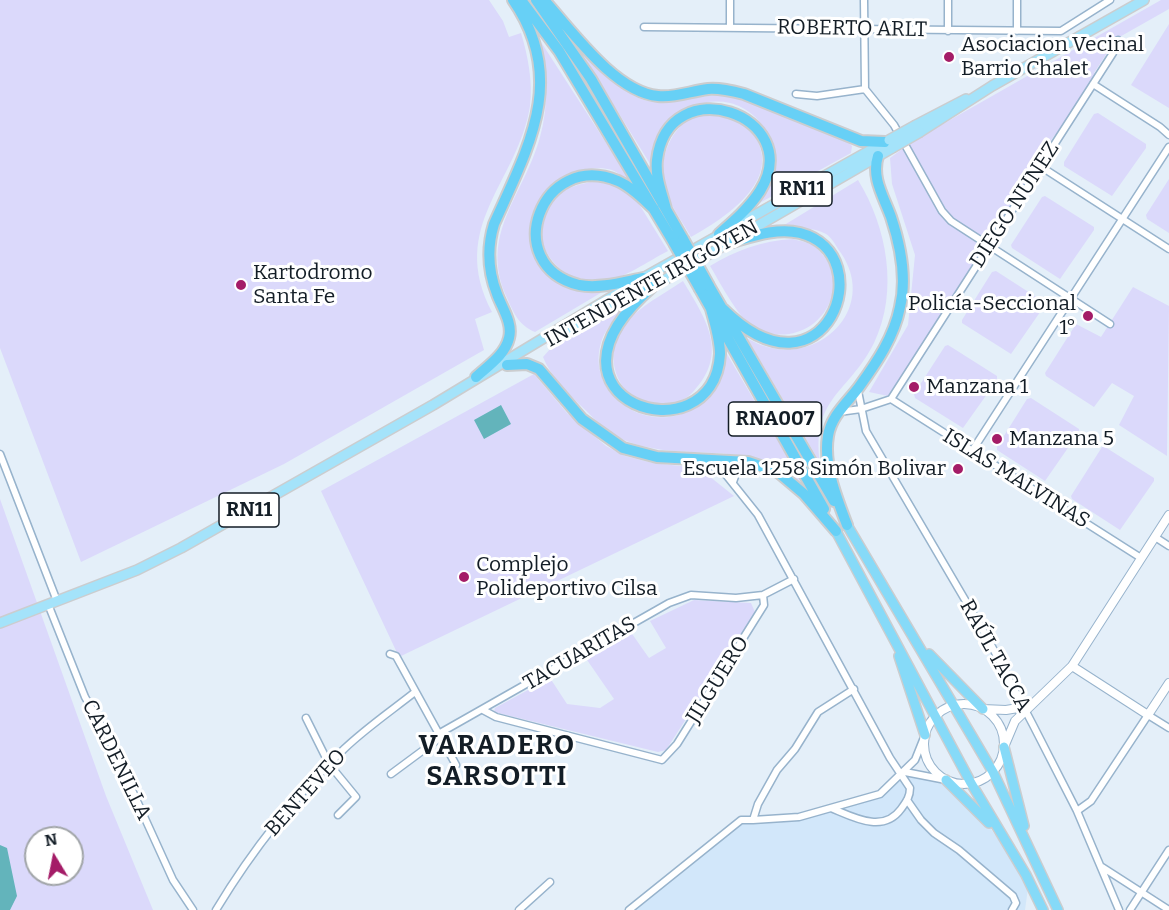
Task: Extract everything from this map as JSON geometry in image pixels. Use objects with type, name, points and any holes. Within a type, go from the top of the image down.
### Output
[{"type":"highway","points":[[476,377],[501,353],[509,339],[508,320],[492,278],[490,241],[494,225],[534,129],[540,98],[537,57],[527,24],[513,0]]},
{"type":"highway","name":"RNA007","points":[[521,0],[560,51],[654,209],[678,241],[956,705],[993,772],[1058,910]]},
{"type":"highway","name":"RNA007","points":[[536,0],[571,47],[666,209],[678,241]]},
{"type":"highway","points":[[544,0],[628,87],[659,97],[707,89],[726,90],[744,94],[861,141],[889,143]]},
{"type":"highway","points":[[666,209],[658,178],[657,157],[663,140],[674,124],[688,114],[704,109],[721,108],[736,113],[747,119],[763,140],[768,155],[768,170],[761,190],[748,207],[719,234]]},
{"type":"highway","points":[[847,525],[834,490],[826,448],[831,426],[888,344],[898,318],[902,291],[897,238],[876,178],[878,156]]},
{"type":"highway","points":[[643,278],[593,285],[581,285],[566,280],[549,267],[539,252],[536,223],[543,203],[552,192],[572,180],[586,176],[617,180],[654,209]]},
{"type":"highway","points":[[717,309],[756,336],[773,342],[791,343],[806,339],[823,328],[837,308],[840,286],[833,260],[821,245],[807,236],[775,231],[728,243]]},
{"type":"highway","points":[[652,287],[621,317],[609,338],[606,355],[606,366],[616,387],[635,405],[649,410],[676,409],[695,401],[706,390],[717,369],[720,353],[717,309]]},
{"type":"highway","name":"RNA007","points":[[717,309],[971,783],[1013,853],[1043,910]]},
{"type":"highway","points":[[507,364],[527,364],[539,369],[582,419],[623,447],[657,457],[748,462],[764,466],[791,482],[836,531]]},
{"type":"highway","name":"RNA007","points":[[891,631],[926,735]]},
{"type":"highway","name":"RNA007","points":[[913,636],[983,709]]},
{"type":"highway","name":"RNA007","points":[[1004,747],[1029,846]]},
{"type":"highway","name":"RNA007","points":[[946,780],[980,812],[1013,853]]},
{"type":"main road","name":"INTENDENTE IRIGOYEN","points":[[0,623],[166,556],[433,405],[476,377],[719,234],[918,129],[1144,0]]},
{"type":"main road","name":"INTENDENTE IRIGOYEN","points":[[433,405],[455,396],[507,364],[652,287],[878,156],[889,143]]},
{"type":"street","points":[[730,0],[730,28]]},
{"type":"street","points":[[864,0],[866,89],[897,131],[942,211],[951,220],[989,246],[1110,324]]},
{"type":"street","points":[[948,0],[948,31]]},
{"type":"street","points":[[1017,0],[1017,31]]},
{"type":"street","name":"ROBERTO ARLT","points":[[644,27],[1061,31],[1110,0]]},
{"type":"street","name":"DIEGO NUNEZ","points":[[891,399],[1093,84],[1118,40]]},
{"type":"street","points":[[1093,84],[1169,135]]},
{"type":"street","points":[[796,94],[817,96],[866,89]]},
{"type":"street","points":[[972,451],[1169,147]]},
{"type":"street","points":[[1040,166],[1169,249]]},
{"type":"street","name":"RAÚL TACCA","points":[[858,388],[866,431],[1026,708],[1077,811],[1119,910]]},
{"type":"street","points":[[839,412],[861,409],[891,399]]},
{"type":"street","name":"ISLAS MALVINAS","points":[[891,399],[1141,558]]},
{"type":"street","name":"CARDENILLA","points":[[0,454],[85,697],[107,735],[173,880],[193,910]]},
{"type":"street","points":[[700,460],[720,470],[733,482],[758,515],[910,788],[907,800],[890,819],[875,822],[860,820],[831,808]]},
{"type":"street","points":[[733,482],[737,471],[748,462]]},
{"type":"street","points":[[903,773],[971,783],[993,772],[1003,756],[1011,729],[1026,708],[1072,666],[1169,515]]},
{"type":"street","points":[[1155,537],[1169,546]]},
{"type":"street","name":"TACUARITAS","points":[[391,774],[440,735],[615,633],[686,596],[736,598],[763,595],[794,579]]},
{"type":"street","name":"JILGUERO","points":[[483,710],[496,717],[662,760],[677,744],[717,683],[764,605],[763,595]]},
{"type":"street","points":[[390,654],[396,656],[456,765]]},
{"type":"street","points":[[1072,666],[1169,728]]},
{"type":"street","points":[[1077,811],[1091,801],[1169,684]]},
{"type":"street","points":[[753,820],[758,804],[777,770],[795,749],[818,712],[854,689]]},
{"type":"street","name":"BENTEVEO","points":[[216,910],[267,835],[329,764],[354,740],[415,692]]},
{"type":"street","points":[[629,910],[741,820],[799,817],[880,794],[915,760],[936,717],[956,705],[1006,710],[1026,708]]},
{"type":"street","points":[[983,709],[999,725],[1004,747]]},
{"type":"street","points":[[306,718],[329,764],[356,797],[338,815]]},
{"type":"street","points":[[926,735],[925,748],[928,761],[946,780]]},
{"type":"street","points":[[907,800],[934,833],[959,850],[1013,896],[1016,903],[1012,910]]},
{"type":"street","points":[[1130,910],[1169,850]]},
{"type":"street","points":[[1102,867],[1169,910]]},
{"type":"street","points":[[519,910],[550,882]]},
{"type":"shaded area","name":"Kartodromo Santa Fe","points":[[0,0],[489,0],[503,21],[509,37],[521,33],[529,69],[531,97],[523,133],[481,229],[477,254],[480,282],[492,312],[475,319],[484,350],[284,464],[81,562],[0,348]]},
{"type":"shaded area","points":[[1161,0],[1169,0],[1169,9],[1116,39],[1094,73],[1100,73],[1076,116],[1054,136],[1044,151],[1046,153],[888,396],[869,392],[908,325],[915,255],[892,184],[890,158],[913,141]]},
{"type":"shaded area","points":[[1169,24],[1169,108],[1131,85]]},
{"type":"shaded area","points":[[572,38],[611,79],[634,96],[647,101],[660,102],[733,96],[845,139],[852,146],[851,153],[754,206],[770,183],[774,171],[773,146],[761,124],[742,107],[715,102],[688,109],[666,127],[654,153],[652,167]]},
{"type":"shaded area","points":[[541,42],[632,183],[612,170],[588,169],[565,177],[552,185],[542,196],[534,209],[530,224],[530,239],[534,254],[542,268],[557,283],[569,288],[586,290],[609,288],[535,332],[521,322],[512,309],[499,275],[498,254],[500,234],[533,158],[543,125],[546,90]]},
{"type":"shaded area","points":[[715,113],[727,115],[746,125],[754,135],[761,152],[762,167],[756,182],[734,208],[691,237],[666,193],[663,166],[668,146],[679,128],[698,115]]},
{"type":"shaded area","points":[[1098,113],[1146,144],[1146,148],[1112,196],[1064,166],[1064,162],[1094,114]]},
{"type":"shaded area","points":[[1169,179],[1169,233],[1147,219],[1146,215]]},
{"type":"shaded area","points":[[858,180],[868,198],[882,239],[888,281],[886,302],[882,323],[874,343],[854,374],[834,397],[821,423],[820,463],[747,338],[771,348],[794,349],[816,343],[834,331],[846,314],[852,294],[850,272],[833,241],[826,234],[816,230],[781,227]]},
{"type":"shaded area","points":[[595,181],[619,186],[639,204],[668,251],[627,274],[601,282],[585,281],[570,276],[558,267],[549,256],[543,242],[541,228],[545,213],[558,195],[573,187]]},
{"type":"shaded area","points":[[1045,196],[1094,227],[1060,279],[1012,248],[1011,245],[1042,197]]},
{"type":"shaded area","points":[[793,239],[813,245],[827,261],[833,276],[833,291],[828,306],[819,319],[791,334],[759,332],[738,311],[710,266],[750,247]]},
{"type":"shaded area","points":[[996,271],[1044,302],[1045,305],[1011,354],[962,323],[992,272]]},
{"type":"shaded area","points":[[683,281],[706,323],[712,350],[710,364],[704,378],[689,396],[668,405],[651,405],[628,393],[621,383],[616,372],[614,348],[618,336],[630,318],[644,306]]},
{"type":"shaded area","points":[[1133,287],[1169,306],[1167,456],[1119,425],[1134,396],[1112,383],[1094,407],[1046,376],[1045,373],[1076,324],[1101,337]]},
{"type":"shaded area","points":[[621,310],[603,337],[599,358],[602,377],[611,393],[625,406],[642,414],[661,417],[680,415],[712,395],[720,379],[727,354],[808,492],[772,463],[733,454],[652,448],[632,443],[614,435],[600,425],[564,388],[543,357],[551,348]]},
{"type":"shaded area","points":[[948,345],[997,376],[997,380],[963,428],[915,398],[914,394],[945,346]]},
{"type":"shaded area","name":"Complejo Polideportivo Cilsa","points":[[534,374],[567,413],[606,446],[625,456],[653,463],[699,468],[734,496],[399,657],[321,491]]},
{"type":"shaded area","points":[[1031,398],[1079,429],[1045,481],[997,450],[1027,399]]},
{"type":"shaded area","points":[[501,405],[511,424],[484,439],[474,420]]},
{"type":"shaded area","points":[[1102,447],[1154,478],[1120,530],[1072,499],[1071,496]]},
{"type":"shaded area","points":[[0,499],[106,796],[153,910],[0,910]]},
{"type":"shaded area","points":[[694,600],[751,603],[755,612],[666,750],[658,752],[494,712],[495,708],[550,678],[567,704],[600,708],[614,699],[585,657],[630,631],[649,658],[666,648],[650,621]]},
{"type":"shaded area","points":[[902,775],[946,780],[971,802],[1029,881],[1025,910],[629,910],[741,820],[774,820],[880,794]]},
{"type":"shaded area","points":[[0,845],[7,848],[17,896],[10,910],[0,910]]},
{"type":"place","name":"Asociacion Vecinal Barrio Chalet","points":[[949,57]]},
{"type":"place","name":"Kartodromo Santa Fe","points":[[241,285]]},
{"type":"place","name":"Policía-Seccional 1°","points":[[1088,316]]},
{"type":"place","name":"Manzana 1","points":[[914,387]]},
{"type":"place","name":"Manzana 5","points":[[997,439]]},
{"type":"place","name":"Escuela 1258 Simón Bolivar","points":[[958,469]]},
{"type":"place","name":"Complejo Polideportivo Cilsa","points":[[464,577]]},
{"type":"district","name":"VARADERO SARSOTTI","points":[[497,762]]}]
